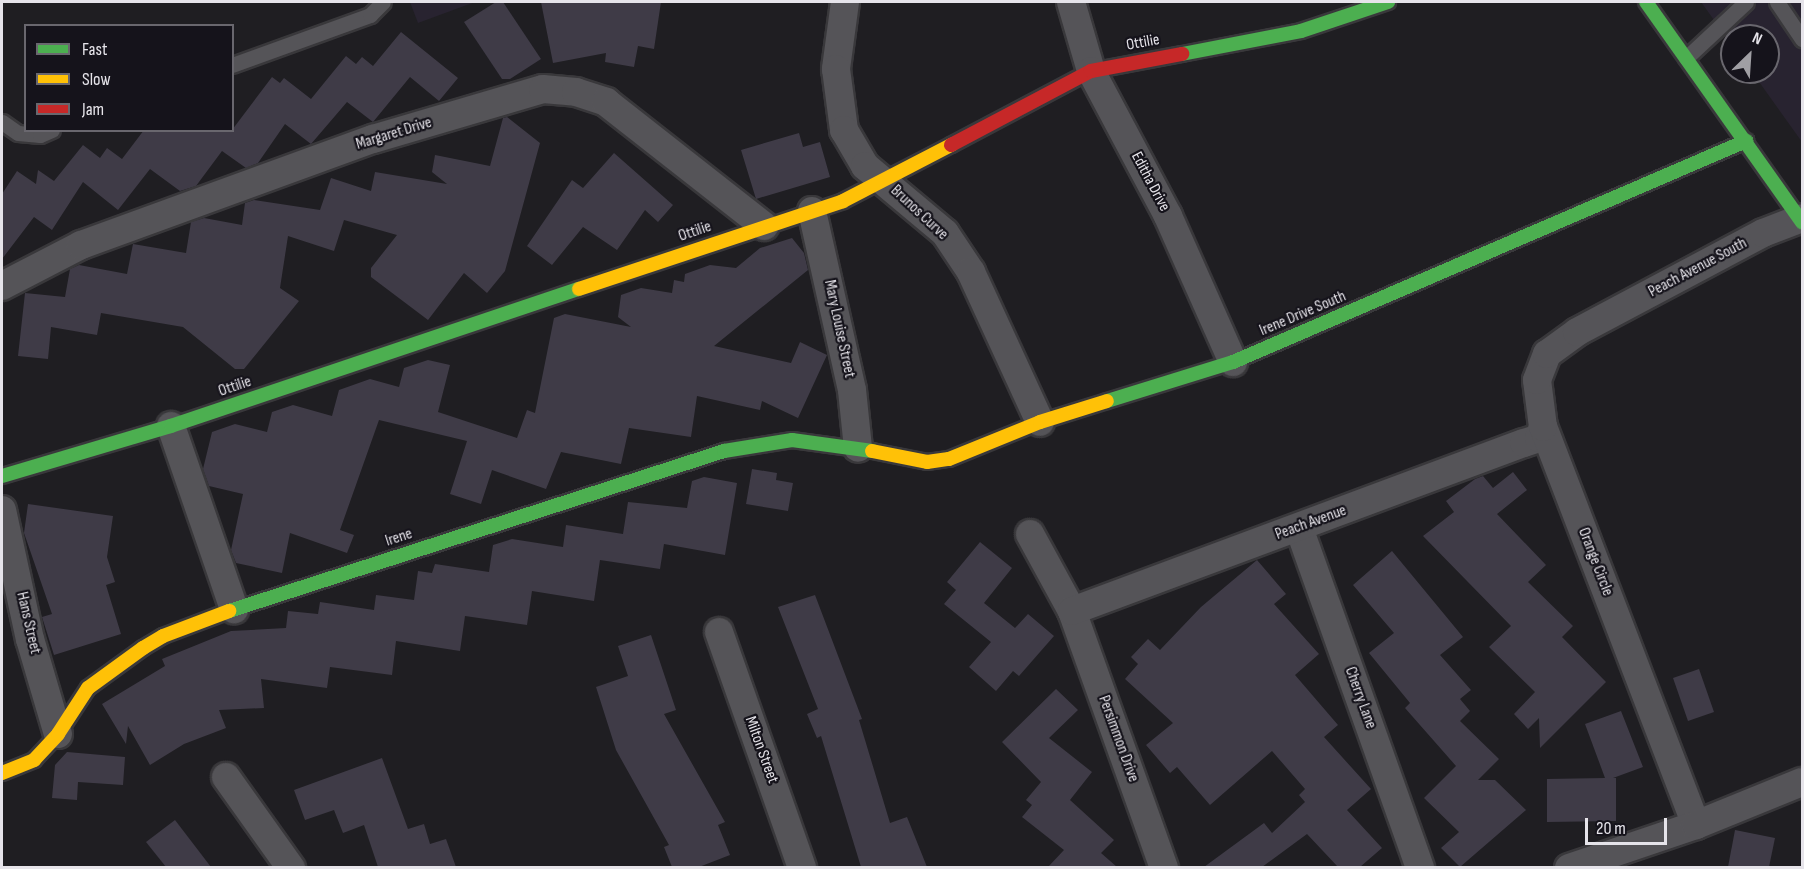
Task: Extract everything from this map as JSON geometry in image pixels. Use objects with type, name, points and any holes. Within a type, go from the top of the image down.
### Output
[{"type":"street","name":"Brunos Curve","points":[[845,2],[836,69],[844,130],[865,166],[945,233],[971,272],[1040,422]]},
{"type":"street","name":"Editha Drive","points":[[1071,2],[1091,71],[1168,216],[1233,362]]},
{"type":"street","name":"Ottilie","points":[[2,476],[171,426],[812,211],[886,182],[1065,82],[1091,71],[1301,31],[1388,2]]},
{"type":"street","points":[[1646,2],[1801,220]]},
{"type":"street","name":"Margaret Drive","points":[[2,286],[81,245],[374,139],[543,89],[576,92],[606,102],[764,226]]},
{"type":"street","name":"Irene Drive South","points":[[858,448],[927,462],[950,459],[1040,422],[1233,362],[1746,141]]},
{"type":"street","name":"Mary Louise Street","points":[[812,211],[852,390],[858,448]]},
{"type":"street","name":"Peach Avenue South","points":[[1598,321],[1763,233],[1801,220]]},
{"type":"street","name":"Orange Circle","points":[[1598,321],[1547,354],[1539,366],[1537,380],[1543,427],[1696,825]]},
{"type":"street","points":[[171,426],[234,609]]},
{"type":"street","name":"Peach Avenue","points":[[1072,611],[1532,441],[1539,438],[1543,427]]},
{"type":"street","name":"Irene","points":[[2,773],[34,760],[58,734],[88,688],[143,648],[163,636],[234,609],[724,451],[792,440],[858,448]]},
{"type":"street","name":"Hans Street","points":[[2,510],[30,639],[58,734]]},
{"type":"street","name":"Cherry Lane","points":[[1299,528],[1420,867]]},
{"type":"street","name":"Persimmon Drive","points":[[1030,534],[1072,611],[1164,867]]},
{"type":"street","name":"Milton Street","points":[[719,632],[802,867]]},
{"type":"street","points":[[226,777],[291,867]]},
{"type":"street","points":[[1569,867],[1696,825],[1803,782]]},
{"type":"lane","points":[[234,64],[370,15],[383,2]]},
{"type":"lane","points":[[1686,58],[1746,2]]},
{"type":"lane","points":[[1777,2],[1803,39]]},
{"type":"lane","points":[[2,122],[18,133],[40,135],[47,132]]},
{"type":"shaded area","points":[[410,2],[475,2],[418,23]]},
{"type":"shaded area","points":[[1701,2],[1802,2],[1802,142],[1761,84],[1780,84],[1780,24],[1720,24],[1720,28]]},
{"type":"building","points":[[496,2],[503,2],[541,59],[510,79],[502,79],[464,22]]},
{"type":"building","points":[[541,2],[661,2],[654,49],[638,46],[634,67],[605,62],[606,53],[553,63]]},
{"type":"building","points":[[401,32],[458,78],[439,101],[410,77],[373,122],[347,102],[311,144],[285,124],[258,163],[246,168],[222,151],[196,186],[180,191],[150,169],[118,210],[83,182],[52,230],[34,217],[2,259],[2,194],[17,171],[36,184],[38,170],[54,181],[83,145],[100,158],[107,148],[122,159],[142,132],[234,132],[234,127],[272,77],[280,83],[284,78],[311,99],[346,56],[356,64],[362,57],[373,66]]},
{"type":"building","points":[[507,117],[540,143],[505,271],[487,293],[464,273],[428,320],[371,277],[371,268],[397,235],[344,220],[334,251],[288,236],[280,288],[299,301],[244,369],[235,369],[183,327],[101,313],[97,335],[51,327],[48,359],[18,356],[25,293],[65,297],[70,269],[79,265],[127,274],[133,244],[186,253],[191,222],[204,218],[242,225],[245,203],[254,200],[320,210],[331,178],[371,191],[375,172],[447,184],[432,172],[435,155],[490,166],[503,118]]},
{"type":"building","points":[[799,133],[803,147],[820,142],[830,177],[756,199],[741,150]]},
{"type":"building","points":[[614,153],[673,205],[658,222],[645,210],[617,250],[583,227],[552,265],[527,246],[572,180],[583,188]]},
{"type":"building","points":[[792,238],[804,253],[808,270],[714,346],[791,363],[800,342],[827,355],[798,418],[762,401],[760,410],[697,396],[691,437],[629,428],[621,464],[561,452],[546,489],[492,470],[481,504],[450,494],[467,441],[379,420],[340,530],[354,535],[347,553],[290,533],[282,573],[236,563],[231,550],[243,494],[209,486],[203,469],[212,432],[235,424],[267,432],[272,412],[293,405],[332,416],[339,390],[370,379],[399,387],[404,368],[428,360],[450,365],[438,412],[517,438],[527,410],[535,413],[554,318],[565,314],[631,327],[618,317],[621,295],[641,288],[672,293],[674,280],[684,282],[685,274],[710,265],[736,268],[760,248]]},
{"type":"building","points":[[752,469],[777,473],[776,480],[793,483],[788,511],[746,504]]},
{"type":"building","points":[[1513,472],[1527,490],[1497,514],[1546,565],[1528,582],[1573,626],[1562,637],[1606,682],[1540,748],[1539,718],[1528,729],[1514,714],[1535,692],[1489,647],[1511,626],[1423,536],[1454,512],[1446,501],[1475,479],[1483,476],[1493,488]]},
{"type":"building","points":[[704,477],[737,483],[725,555],[664,544],[660,569],[600,560],[594,601],[532,591],[527,625],[465,616],[460,651],[396,641],[392,675],[330,667],[327,688],[261,679],[264,708],[219,710],[226,728],[184,744],[150,765],[128,726],[126,744],[102,704],[165,666],[162,659],[231,631],[286,628],[288,611],[318,614],[320,602],[374,610],[376,595],[414,600],[418,571],[432,573],[435,564],[489,572],[493,545],[512,539],[563,547],[566,525],[623,534],[628,502],[687,508],[692,481]]},
{"type":"building","points":[[28,504],[113,516],[107,557],[115,582],[106,585],[121,634],[54,655],[42,617],[52,614],[24,533]]},
{"type":"building","points":[[980,542],[1012,568],[984,603],[1015,628],[1028,614],[1054,636],[1019,676],[1013,671],[996,691],[969,667],[991,642],[944,604],[956,590],[947,582]]},
{"type":"building","points":[[1392,551],[1463,637],[1440,655],[1471,690],[1460,699],[1470,711],[1460,721],[1499,759],[1478,780],[1495,780],[1526,810],[1460,867],[1441,848],[1459,832],[1424,798],[1456,766],[1405,708],[1410,703],[1369,653],[1394,633],[1353,585]]},
{"type":"building","points":[[1257,560],[1286,594],[1274,604],[1319,654],[1295,675],[1338,725],[1324,737],[1371,789],[1347,810],[1382,848],[1360,867],[1338,867],[1307,834],[1262,867],[1204,867],[1264,823],[1272,833],[1305,802],[1299,795],[1305,789],[1272,751],[1210,805],[1177,767],[1170,773],[1146,745],[1173,723],[1125,679],[1138,664],[1131,657],[1148,639],[1160,650],[1201,607]]},
{"type":"building","points":[[815,595],[862,719],[859,720],[890,823],[907,817],[927,867],[861,867],[821,736],[817,738],[807,714],[818,709],[778,607]]},
{"type":"building","points":[[651,635],[676,710],[664,714],[725,822],[718,825],[730,855],[699,867],[672,867],[664,847],[669,845],[616,750],[596,687],[628,676],[618,646]]},
{"type":"building","points":[[1699,669],[1714,712],[1688,721],[1673,678]]},
{"type":"building","points":[[1056,689],[1078,710],[1049,738],[1092,772],[1070,800],[1114,840],[1101,853],[1117,867],[1048,867],[1064,850],[1022,817],[1032,805],[1026,800],[1041,782],[1002,742]]},
{"type":"building","points":[[1621,711],[1643,767],[1613,778],[1616,778],[1616,821],[1547,822],[1547,779],[1605,778],[1585,724]]},
{"type":"building","points":[[67,752],[125,757],[123,785],[78,782],[77,800],[52,798],[55,765]]},
{"type":"building","points":[[382,758],[408,829],[424,824],[430,844],[446,839],[456,867],[378,867],[364,825],[343,833],[334,810],[305,820],[294,790]]},
{"type":"building","points":[[175,820],[211,867],[166,867],[146,842]]},
{"type":"building","points":[[1735,830],[1775,838],[1769,867],[1728,867]]},
{"type":"traffic: fast","points":[[1182,54],[1301,31],[1388,2]]},
{"type":"traffic: fast","points":[[1646,2],[1802,222]]},
{"type":"traffic: fast","points":[[1107,401],[1233,362],[1746,141]]},
{"type":"traffic: fast","points":[[2,476],[171,426],[579,289]]},
{"type":"traffic: fast","points":[[229,611],[724,451],[792,440],[872,451]]},
{"type":"traffic: slow","points":[[579,289],[843,201],[951,145]]},
{"type":"traffic: slow","points":[[872,451],[927,462],[949,459],[1040,422],[1107,401]]},
{"type":"traffic: slow","points":[[2,773],[34,760],[58,734],[88,688],[143,648],[163,636],[229,611]]},
{"type":"traffic: jam","points":[[951,145],[1091,71],[1182,54]]}]
